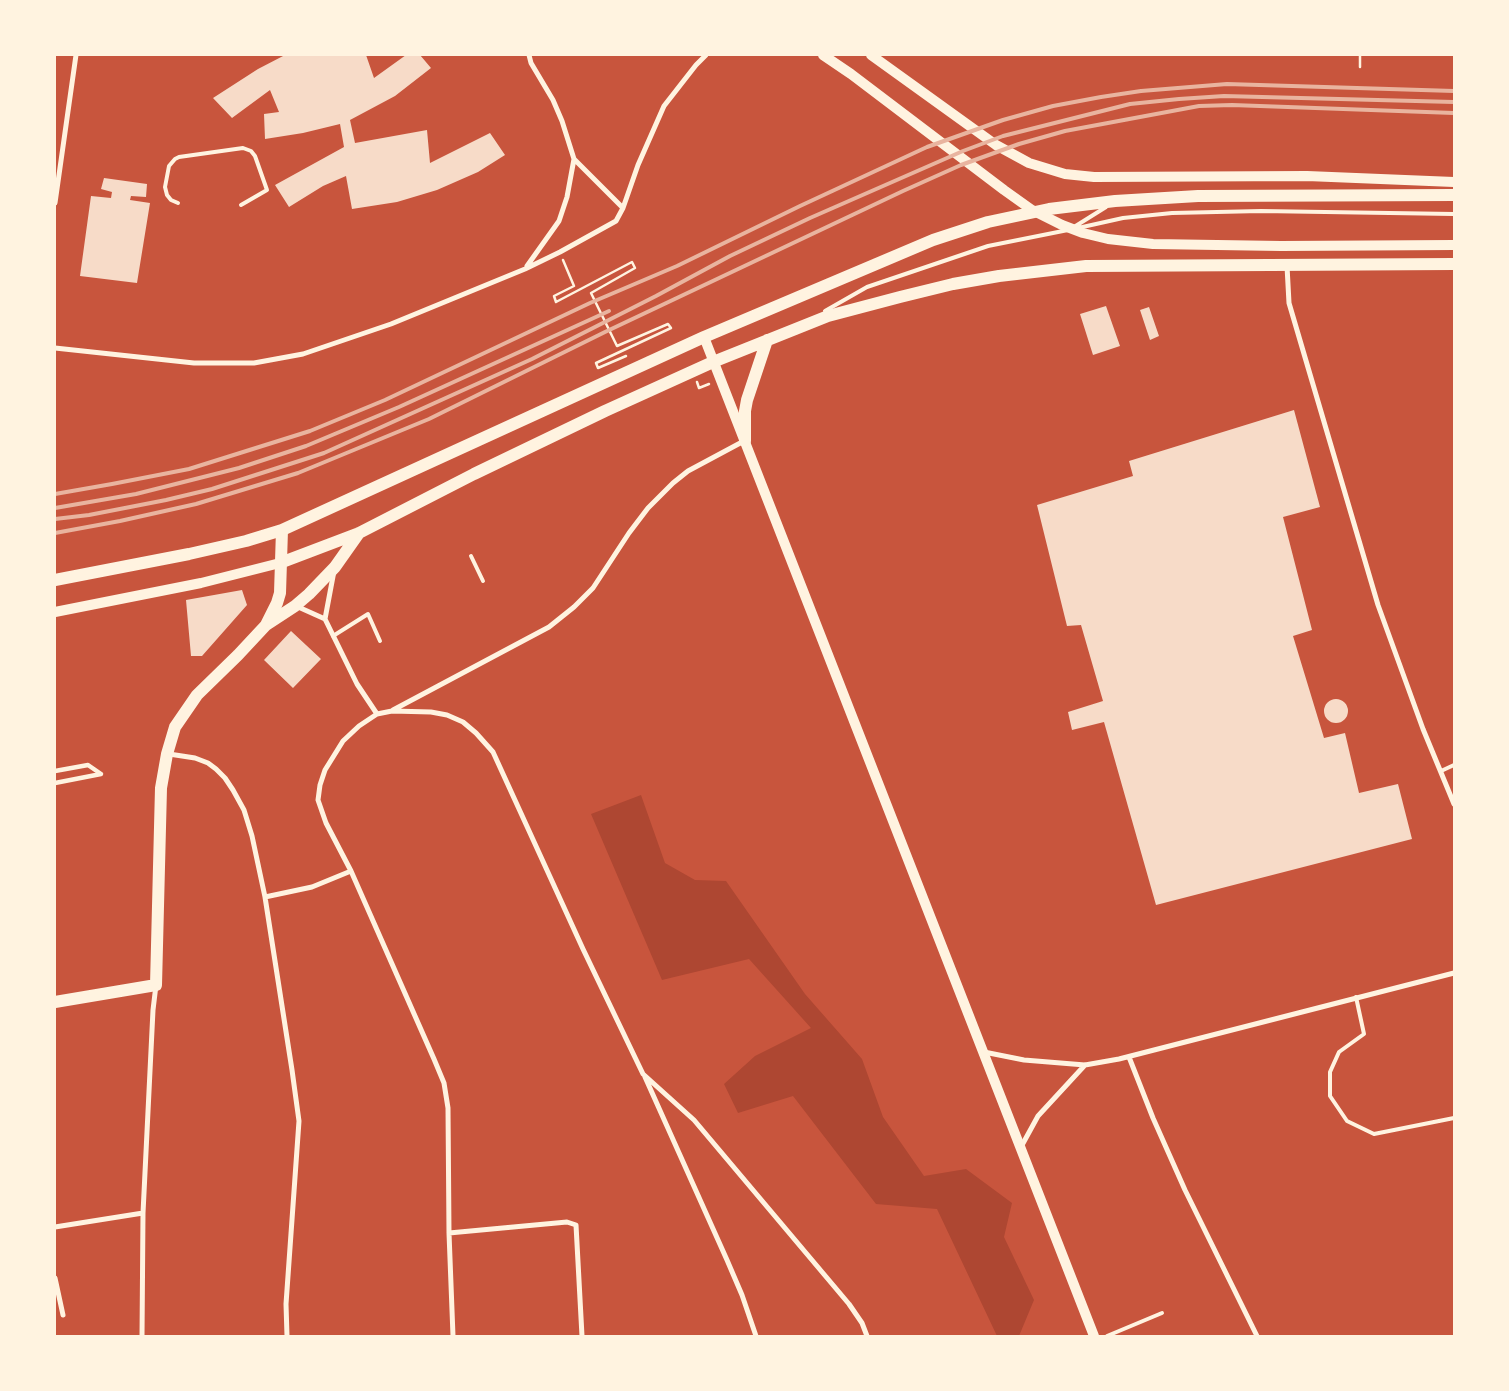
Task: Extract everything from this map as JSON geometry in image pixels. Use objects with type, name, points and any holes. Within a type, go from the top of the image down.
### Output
[{"type":"main road","points":[[823,55],[1032,210],[1083,233],[1108,239],[1134,242],[1281,246],[1454,245]]},
{"type":"main road","points":[[871,55],[996,145],[1029,163],[1065,174],[1094,177],[1307,176],[1454,182]]},
{"type":"main road","points":[[55,580],[189,554],[246,541],[282,530],[704,337],[933,240],[978,225],[1049,209],[1115,201],[1198,196],[1454,195]]},
{"type":"main road","points":[[55,612],[201,583],[280,563],[358,533],[605,411],[713,362],[828,316],[952,284],[999,276],[1086,266],[1454,264]]},
{"type":"main road","points":[[704,337],[1094,1336]]},
{"type":"main road","points":[[745,441],[744,427],[748,400],[767,340]]},
{"type":"main road","points":[[266,625],[280,593],[282,530]]},
{"type":"main road","points":[[55,1002],[156,985],[161,788],[167,754],[175,727],[197,695],[266,625],[310,594],[335,567],[358,533]]},
{"type":"street","points":[[55,202],[76,55]]},
{"type":"street","points":[[529,55],[531,62],[553,100],[574,158],[624,208]]},
{"type":"street","points":[[55,348],[194,363],[254,363],[303,354],[391,324],[525,269],[616,221],[624,208],[638,165],[664,106],[706,55]]},
{"type":"street","points":[[525,269],[559,221],[567,197],[574,158]]},
{"type":"street","points":[[1287,266],[1289,303],[1378,604],[1423,729],[1454,804]]},
{"type":"street","points":[[453,1336],[449,1233],[448,1108],[444,1083],[351,871],[326,824],[318,800],[320,785],[325,770],[337,749],[358,726],[549,627],[574,608],[593,588],[648,508],[673,483],[688,471],[745,441]]},
{"type":"street","points":[[325,619],[335,567]]},
{"type":"street","points":[[295,606],[325,619],[357,684],[378,714]]},
{"type":"street","points":[[392,710],[431,712],[447,715],[463,722],[493,752],[728,1260],[756,1336]]},
{"type":"street","points":[[167,754],[195,758],[208,763],[225,778],[234,790],[244,810],[252,836],[265,897],[299,1121],[286,1304],[287,1336]]},
{"type":"street","points":[[55,771],[88,765],[102,774],[55,783]]},
{"type":"street","points":[[265,897],[312,887],[351,871]]},
{"type":"street","points":[[982,1051],[1024,1060],[1085,1065],[1129,1057],[1454,973]]},
{"type":"street","points":[[142,1336],[143,1213],[153,1010],[156,985]]},
{"type":"street","points":[[1129,1057],[1181,1181],[1257,1336]]},
{"type":"street","points":[[1020,1149],[1038,1116],[1085,1065]]},
{"type":"street","points":[[643,1074],[694,1120],[849,1304],[862,1323],[867,1336]]},
{"type":"street","points":[[55,1227],[143,1213]]},
{"type":"street","points":[[449,1233],[567,1222],[576,1225],[582,1336]]},
{"type":"street","points":[[55,1278],[63,1315]]},
{"type":"lane","points":[[178,204],[167,195],[165,187],[169,166],[175,159],[243,148],[252,151],[255,156],[267,190],[241,204]]},
{"type":"lane","points":[[1070,230],[1115,201]]},
{"type":"lane","points":[[792,330],[867,287],[988,246],[1123,218],[1172,213],[1261,211],[1454,214]]},
{"type":"lane","points":[[472,556],[483,581]]},
{"type":"lane","points":[[334,636],[368,614],[380,641]]},
{"type":"lane","points":[[1441,770],[1454,765]]},
{"type":"lane","points":[[1356,997],[1364,1034],[1339,1052],[1330,1072],[1330,1096],[1347,1121],[1374,1134],[1454,1118]]},
{"type":"lane","points":[[1107,1336],[1162,1313]]},
{"type":"path","points":[[1360,55],[1360,67]]},
{"type":"path","points":[[560,252],[574,286],[554,296],[556,302],[632,262],[636,268],[591,293],[618,346],[668,324],[671,328],[596,363],[598,368],[632,353]]},
{"type":"shaded area","points":[[641,795],[665,863],[695,880],[726,881],[805,994],[862,1059],[883,1117],[924,1176],[966,1169],[1012,1203],[1004,1237],[1034,1300],[1019,1336],[997,1336],[937,1209],[876,1204],[793,1096],[738,1113],[724,1084],[755,1056],[811,1028],[749,959],[662,980],[591,814]]},
{"type":"building","points":[[285,55],[366,55],[374,78],[406,55],[420,55],[431,68],[395,96],[350,120],[355,143],[427,130],[430,163],[490,133],[505,155],[478,172],[437,190],[397,202],[352,209],[346,176],[323,186],[289,207],[275,185],[344,147],[340,124],[303,133],[265,139],[264,114],[279,112],[270,90],[232,118],[213,98],[258,69]]},
{"type":"building","points":[[104,178],[147,184],[146,197],[131,196],[130,200],[150,203],[137,283],[80,276],[91,196],[111,198],[112,192],[101,189]]},
{"type":"building","points":[[1106,306],[1120,346],[1093,355],[1080,314]]},
{"type":"building","points":[[1149,307],[1159,336],[1150,340],[1140,310]]},
{"type":"building","points":[[1294,410],[1320,507],[1283,517],[1312,630],[1293,636],[1324,738],[1345,733],[1359,793],[1398,784],[1412,839],[1156,905],[1104,722],[1072,730],[1068,712],[1103,701],[1081,625],[1067,626],[1037,505],[1133,476],[1129,461]]},
{"type":"building","points":[[242,590],[247,605],[202,656],[191,656],[186,600]]},
{"type":"building","points":[[291,631],[321,659],[293,688],[264,660]]},
{"type":"building","points":[[1336,699],[1341,700],[1347,706],[1347,716],[1341,722],[1336,723],[1331,722],[1325,716],[1324,711],[1325,706],[1331,700]]},
{"type":"railway","points":[[55,494],[189,469],[310,431],[385,400],[590,303],[677,266],[927,147],[1003,120],[1053,106],[1101,97],[1141,91],[1227,84],[1454,91]]},
{"type":"railway","points":[[55,519],[89,515],[212,489],[324,453],[532,359],[730,256],[810,218],[963,151],[1003,136],[1130,104],[1179,99],[1224,96],[1454,102]]},
{"type":"railway","points":[[55,533],[196,504],[298,473],[429,419],[605,332],[903,191],[961,165],[1019,144],[1065,131],[1199,106],[1232,105],[1454,113]]},
{"type":"railway","points":[[55,508],[136,494],[239,468],[306,446],[399,407],[609,311]]}]
